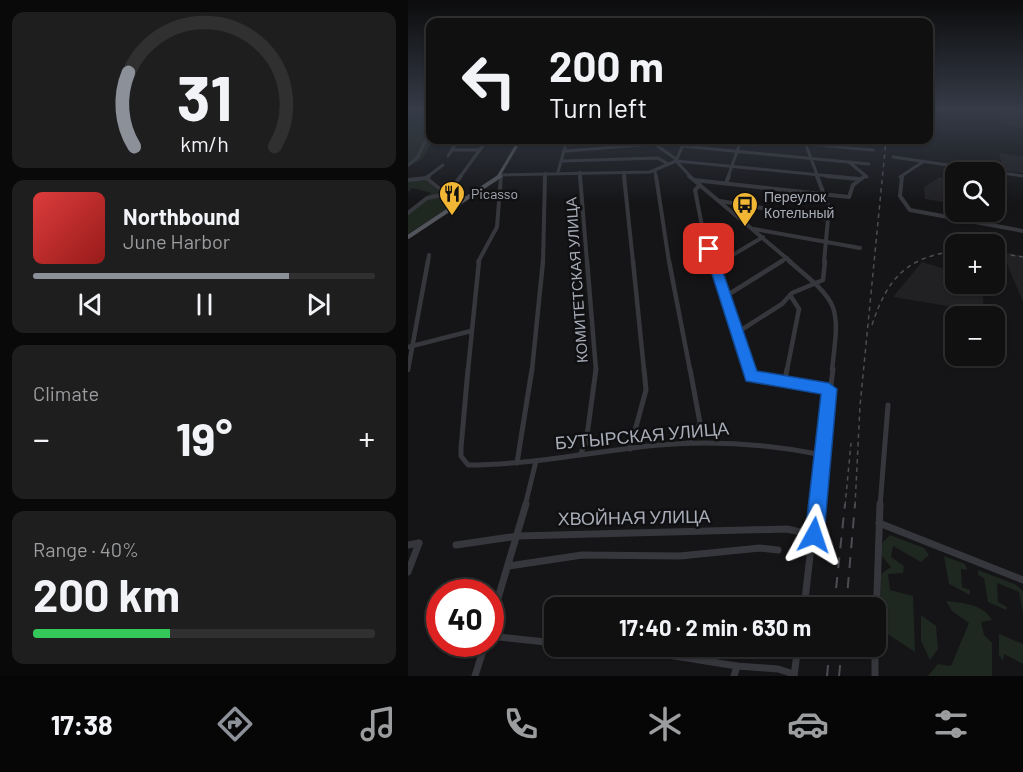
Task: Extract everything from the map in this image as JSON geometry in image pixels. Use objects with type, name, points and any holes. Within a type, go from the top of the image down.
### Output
[{"type":"main road","points":[[408,237],[501,175],[518,144]]},
{"type":"street","points":[[408,165],[417,158],[426,141]]},
{"type":"street","points":[[448,156],[456,144]]},
{"type":"street","points":[[451,189],[484,144]]},
{"type":"street","points":[[558,172],[567,144]]},
{"type":"street","points":[[566,151],[654,144],[676,160],[694,180],[787,258],[817,285],[833,305],[838,323],[806,597]]},
{"type":"street","points":[[726,183],[740,144]]},
{"type":"street","points":[[738,332],[782,304],[790,295],[817,285],[823,280],[829,208],[806,144]]},
{"type":"street","points":[[822,144],[873,150]]},
{"type":"street","points":[[676,160],[682,146],[869,164]]},
{"type":"street","points":[[454,150],[480,150]]},
{"type":"street","points":[[893,157],[1023,176]]},
{"type":"street","points":[[562,161],[658,158],[668,164]]},
{"type":"street","points":[[410,346],[471,332],[479,257],[497,227],[501,175],[655,171],[676,160],[859,180]]},
{"type":"street","points":[[924,161],[900,177],[900,196],[910,210],[1023,231]]},
{"type":"street","points":[[694,180],[849,197],[853,185],[867,177],[849,162]]},
{"type":"street","points":[[408,180],[426,178],[443,165]]},
{"type":"street","points":[[655,171],[661,220],[700,423],[688,443]]},
{"type":"street","name":"КОМИТЕТСКАЯ УЛИЦА","points":[[580,172],[587,226],[596,368],[586,443],[580,455]]},
{"type":"street","points":[[624,172],[646,390],[630,449]]},
{"type":"street","points":[[517,463],[530,390],[545,240],[544,173]]},
{"type":"street","points":[[426,178],[459,204]]},
{"type":"street","points":[[700,185],[695,190],[700,220],[751,376],[829,389]]},
{"type":"street","points":[[408,213],[427,198],[447,194]]},
{"type":"street","points":[[719,201],[827,219]]},
{"type":"street","points":[[752,228],[860,248]]},
{"type":"street","points":[[715,266],[763,237]]},
{"type":"street","points":[[408,370],[410,346],[429,255]]},
{"type":"street","points":[[726,296],[787,258]]},
{"type":"street","points":[[785,380],[799,309],[790,295]]},
{"type":"street","points":[[735,324],[744,327]]},
{"type":"street","name":"БУТЫРСКАЯ УЛИЦА","points":[[471,332],[461,448],[464,461],[478,466],[688,443],[761,443],[822,455]]},
{"type":"street","points":[[877,597],[879,523],[888,405]]},
{"type":"street","points":[[504,582],[518,536],[536,461]]},
{"type":"street","points":[[879,523],[1023,580]]},
{"type":"street","name":"ХВОЙНАЯ УЛИЦА","points":[[456,545],[518,536],[787,529],[814,535]]},
{"type":"street","points":[[408,545],[419,543],[408,572]]},
{"type":"street","points":[[509,566],[582,555],[680,556],[760,548],[778,550]]},
{"type":"street","points":[[504,638],[544,642]]},
{"type":"street","points":[[475,676],[481,657]]},
{"type":"street","points":[[681,657],[737,666],[778,669],[794,675],[796,657]]},
{"type":"street","points":[[874,676],[875,657]]},
{"type":"street","points":[[734,676],[737,666]]},
{"type":"shaded area","points":[[408,141],[426,141],[426,144],[431,144],[422,159],[408,167]]},
{"type":"shaded area","points":[[999,153],[1023,156],[1023,173],[1005,171],[1005,162],[1002,162]]},
{"type":"shaded area","points":[[940,177],[945,178],[945,202],[925,199],[924,187]]},
{"type":"shaded area","points":[[425,180],[454,204],[408,234],[408,214],[431,193],[412,188],[408,192],[408,181]]},
{"type":"shaded area","points":[[1005,253],[1023,256],[1023,302],[1005,259]]},
{"type":"shaded area","points":[[922,262],[945,269],[945,294],[983,294],[984,306],[948,306],[893,297]]},
{"type":"shaded area","points":[[890,535],[924,548],[929,555],[921,562],[893,546],[891,557],[904,566],[903,573],[888,574],[890,590],[913,596],[915,652],[886,633],[886,597],[881,597],[881,574],[891,567],[881,555],[883,542]]},
{"type":"shaded area","points":[[944,556],[965,564],[967,570],[961,569],[962,587],[970,590],[970,595],[949,584]]},
{"type":"shaded area","points":[[978,570],[1015,584],[1023,591],[1023,613],[1019,592],[997,583],[998,602],[1007,607],[1006,610],[988,602],[984,578],[978,575]]},
{"type":"shaded area","points":[[946,601],[978,607],[992,620],[981,622],[984,635],[992,643],[992,676],[928,676],[938,664],[951,666],[969,623],[952,611]]},
{"type":"shaded area","points":[[921,615],[936,626],[938,649],[930,660],[921,641]]},
{"type":"shaded area","points":[[999,634],[1023,644],[1023,664],[1004,654],[1003,661],[999,655]]},
{"type":"railway","points":[[855,506],[860,406],[886,144]]},
{"type":"railway","points":[[872,325],[884,295],[901,273],[924,259],[945,253]]},
{"type":"railway","points":[[1005,254],[1023,257]]},
{"type":"railway","points":[[845,506],[851,443]]},
{"type":"railway","points":[[835,597],[845,504]]},
{"type":"railway","points":[[847,597],[855,504]]},
{"type":"railway","points":[[827,676],[829,657]]},
{"type":"railway","points":[[839,676],[841,657]]},
{"type":"place","name":"Picasso","points":[[452,217]]},
{"type":"place","name":"Переулок Котельный","points":[[745,228]]},
{"type":"route","points":[[709,249],[751,376],[829,389],[814,535]]}]
